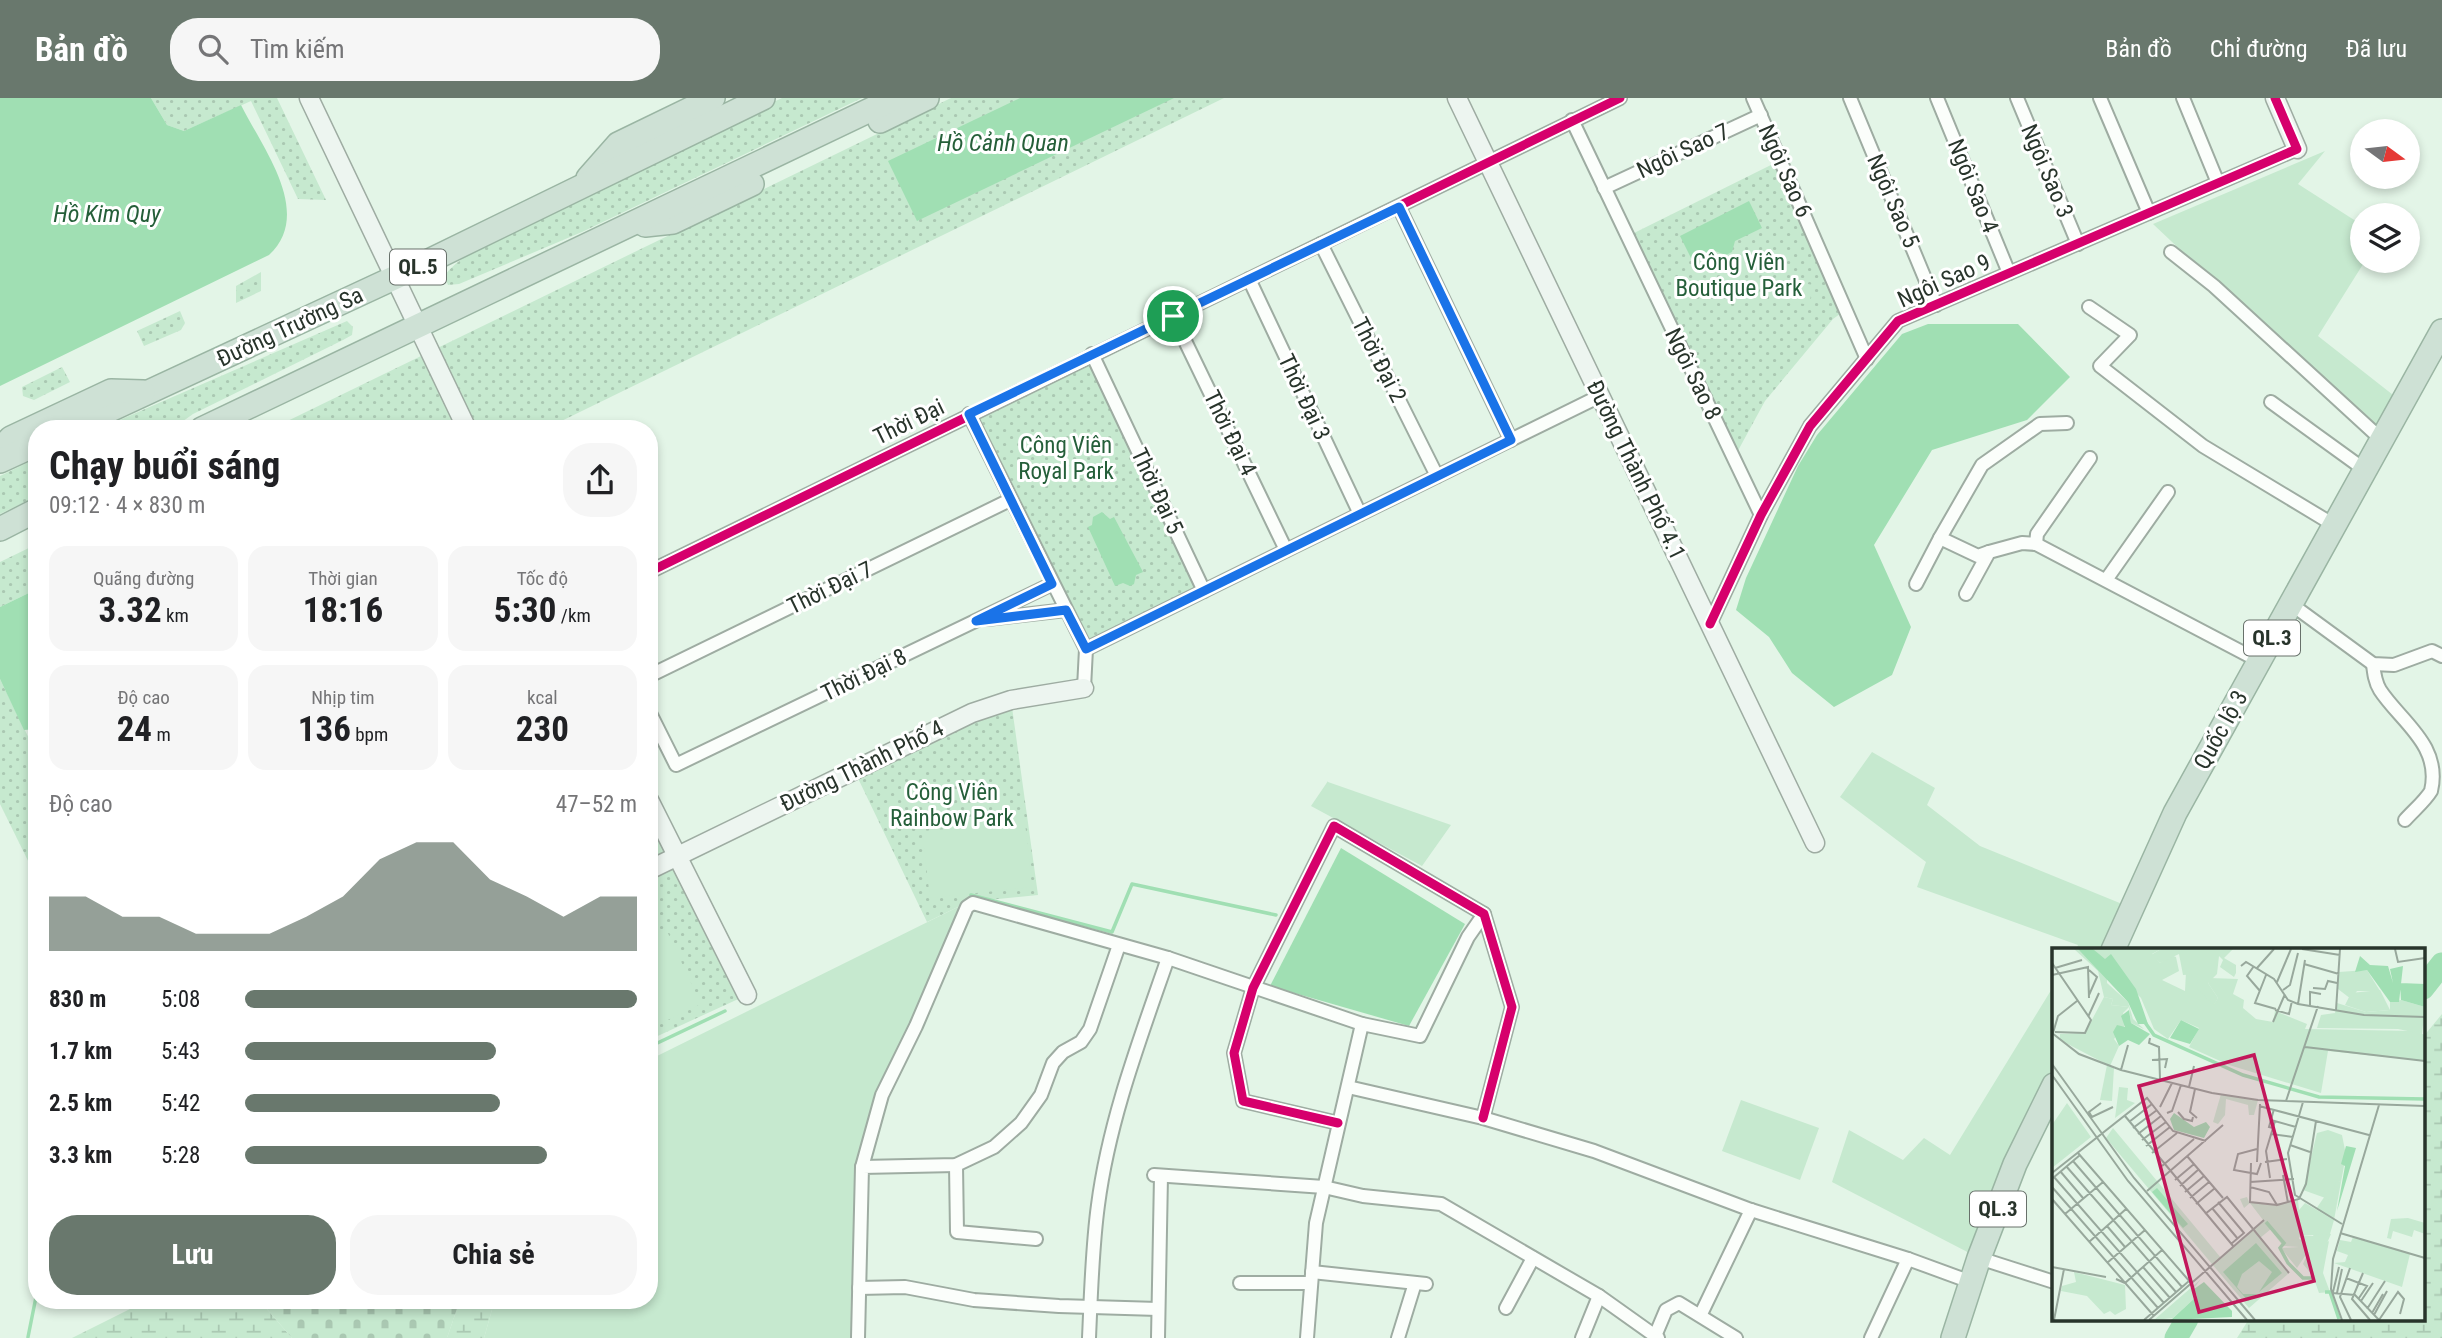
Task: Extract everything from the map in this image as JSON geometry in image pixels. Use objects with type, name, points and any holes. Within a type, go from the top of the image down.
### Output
[{"type":"highway","name":"Đường Trường Sa","points":[[580,187],[618,144],[713,98]]},
{"type":"highway","name":"Đường Trường Sa","points":[[88,420],[396,277],[763,98]]},
{"type":"highway","name":"QL.5","points":[[221,420],[419,328],[895,98]]},
{"type":"highway","name":"QL.5","points":[[624,228],[673,222],[927,98]]},
{"type":"highway","name":"Quốc lộ 3","points":[[2114,948],[2175,813],[2442,331]]},
{"type":"highway","name":"Đường Trường Sa","points":[[49,420],[111,391],[149,392]]},
{"type":"highway","name":"Đường Trường Sa","points":[[0,449],[11,438],[28,430]]},
{"type":"highway","points":[[0,461],[28,448]]},
{"type":"highway","name":"QL.3","points":[[1953,1338],[1979,1258],[2015,1164],[2052,1087]]},
{"type":"street","points":[[309,98],[463,420]]},
{"type":"street","name":"Đường Thành Phố 4.1","points":[[1457,98],[1815,843]]},
{"type":"street","name":"Thời Đại","points":[[658,568],[1620,98]]},
{"type":"street","name":"Ngôi Sao 6","points":[[1753,98],[1867,359]]},
{"type":"street","name":"Ngôi Sao 5","points":[[1850,98],[1937,304]]},
{"type":"street","name":"Ngôi Sao 4","points":[[1937,98],[2009,273]]},
{"type":"street","name":"Ngôi Sao 3","points":[[2017,98],[2078,244]]},
{"type":"street","points":[[2100,98],[2148,213]]},
{"type":"street","points":[[2183,98],[2218,183]]},
{"type":"street","points":[[2275,98],[2297,149]]},
{"type":"street","name":"Ngôi Sao 7","points":[[1604,188],[1761,114]]},
{"type":"street","name":"Ngôi Sao 8","points":[[1572,120],[1760,515]]},
{"type":"street","name":"Ngôi Sao 9","points":[[1710,624],[1760,515],[1810,426],[1898,321],[2297,149]]},
{"type":"street","points":[[1399,207],[1511,440]]},
{"type":"street","name":"Thời Đại 2","points":[[1321,244],[1437,476]]},
{"type":"street","points":[[2171,253],[2214,286],[2381,439]]},
{"type":"street","name":"Thời Đại 3","points":[[1249,279],[1360,514]]},
{"type":"street","points":[[2089,307],[2130,335],[2100,366],[2203,446],[2334,526]]},
{"type":"street","name":"Thời Đại 4","points":[[1173,316],[1286,550]]},
{"type":"street","name":"Thời Đại 5","points":[[1092,354],[1204,591]]},
{"type":"street","points":[[1086,649],[1600,396]]},
{"type":"street","points":[[2271,402],[2365,470]]},
{"type":"street","points":[[969,414],[1086,649],[1084,688]]},
{"type":"street","points":[[1916,584],[1982,466],[2040,424],[2067,423]]},
{"type":"street","points":[[2036,544],[2037,534],[2090,458]]},
{"type":"street","points":[[2106,580],[2168,492]]},
{"type":"street","name":"Thời Đại 7","points":[[658,672],[1010,500]]},
{"type":"street","points":[[1940,538],[1978,556],[2022,543],[2036,544],[2259,661]]},
{"type":"street","points":[[1966,594],[1989,552]]},
{"type":"street","name":"Thời Đại 8","points":[[658,729],[676,765],[1052,584]]},
{"type":"street","points":[[2291,604],[2373,664],[2393,665],[2432,651],[2442,656]]},
{"type":"street","points":[[976,621],[1066,610]]},
{"type":"street","points":[[2373,664],[2375,679],[2381,692],[2416,727],[2428,742],[2434,757],[2431,791],[2405,820]]},
{"type":"street","name":"Đường Thành Phố 4","points":[[658,866],[972,713],[1011,700],[1084,688]]},
{"type":"street","points":[[658,818],[747,995]]},
{"type":"street","points":[[1338,1123],[1242,1101],[1234,1053],[1253,988],[1334,827],[1484,914],[1512,1007],[1483,1118]]},
{"type":"street","points":[[858,1338],[862,1167],[882,1095],[916,1026],[967,906],[973,903],[986,905],[1168,958],[1362,1024],[1420,1036],[1468,937],[1484,914]]},
{"type":"street","points":[[862,1167],[956,1165],[994,1147],[1021,1123],[1041,1095],[1052,1063],[1063,1052],[1081,1042],[1090,1029],[1119,945]]},
{"type":"street","points":[[1088,1338],[1098,1203],[1128,1073],[1168,958]]},
{"type":"street","points":[[1307,1338],[1316,1223],[1362,1024]]},
{"type":"street","points":[[1349,1087],[1483,1118],[1594,1150],[1751,1210],[1908,1259],[1971,1282]]},
{"type":"street","points":[[956,1165],[957,1232],[1036,1239]]},
{"type":"street","points":[[1158,1338],[1157,1175],[1324,1187],[1363,1196],[1441,1204],[1600,1296],[1657,1337],[1666,1310],[1674,1303],[1701,1314],[1736,1338]]},
{"type":"street","points":[[1701,1314],[1751,1210]]},
{"type":"street","points":[[1506,1308],[1533,1258]]},
{"type":"street","points":[[1979,1258],[2052,1282]]},
{"type":"street","points":[[1871,1338],[1908,1259]]},
{"type":"street","points":[[1240,1283],[1312,1277],[1420,1283],[1398,1338]]},
{"type":"street","points":[[859,1288],[905,1287],[974,1300],[1090,1308],[1158,1309]]},
{"type":"street","points":[[1582,1338],[1600,1296]]},
{"type":"green space","points":[[151,98],[277,98],[326,200],[298,199],[251,101],[184,131],[167,125]]},
{"type":"green space","points":[[782,98],[862,98],[582,232],[459,284],[448,285],[444,276],[459,261],[477,249],[614,178]]},
{"type":"green space","points":[[951,98],[1224,98],[563,420],[289,420]]},
{"type":"green space","points":[[2325,151],[2298,184],[2350,217],[2350,273],[2357,273],[2318,336],[2402,402],[2381,439],[2153,224]]},
{"type":"green space","name":"Công Viên Boutique Park","points":[[1781,160],[1844,311],[1833,319],[1765,401],[1734,458],[1628,236]]},
{"type":"green space","points":[[261,272],[261,291],[236,303],[236,286]]},
{"type":"green space","points":[[1792,281],[1813,285],[1809,305],[1788,301]]},
{"type":"green space","points":[[180,311],[185,323],[181,330],[144,346],[137,331]]},
{"type":"green space","points":[[347,321],[353,327],[352,335],[185,420],[120,420]]},
{"type":"green space","name":"Công Viên Royal Park","points":[[1092,354],[1204,591],[1086,649],[969,414]]},
{"type":"green space","points":[[62,367],[70,382],[34,400],[23,396],[22,387]]},
{"type":"green space","points":[[28,462],[28,500],[0,514],[0,476]]},
{"type":"green space","points":[[28,548],[28,593],[0,607],[0,562]]},
{"type":"green space","points":[[0,679],[28,737],[28,861],[0,804]]},
{"type":"green space","name":"Công Viên Rainbow Park","points":[[1011,700],[1038,895],[968,902],[927,922],[854,770]]},
{"type":"green space","points":[[1872,752],[1935,788],[1927,805],[1980,846],[2132,908],[2112,948],[2076,948],[2078,945],[1917,887],[1926,862],[1840,797]]},
{"type":"green space","points":[[1328,781],[1451,825],[1422,866],[1311,806]]},
{"type":"green space","points":[[1024,813],[1032,887],[930,898],[922,831],[948,829],[948,821]]},
{"type":"green space","points":[[658,819],[747,995],[658,1036]]},
{"type":"green space","points":[[968,902],[882,1095],[862,1167],[860,1338],[484,1338],[492,1309],[658,1309],[658,1056]]},
{"type":"green space","points":[[666,929],[701,1004],[658,1025],[658,933]]},
{"type":"green space","points":[[2052,989],[2052,1087],[1979,1258],[1832,1182],[1849,1130],[1903,1160],[1924,1138],[1950,1155]]},
{"type":"green space","points":[[2442,1014],[2442,1338],[2237,1338],[2248,1320],[2424,1320],[2424,1036]]},
{"type":"green space","points":[[1741,1100],[1819,1128],[1800,1180],[1722,1151]]},
{"type":"green space","points":[[130,1309],[267,1309],[292,1338],[72,1338]]},
{"type":"green space","points":[[267,1309],[457,1309],[447,1338],[292,1338]]},
{"type":"green space","points":[[457,1309],[492,1309],[484,1338],[447,1338]]},
{"type":"water","name":"Hồ Kim Quy","points":[[0,98],[151,98],[167,125],[184,131],[241,105],[280,181],[286,201],[287,220],[282,238],[269,255],[0,386]]},
{"type":"water","name":"Hồ Cảnh Quan","points":[[1020,98],[1174,98],[917,221],[888,161]]},
{"type":"water","points":[[1749,201],[1762,228],[1735,241],[1732,252],[1726,255],[1715,251],[1693,262],[1680,236]]},
{"type":"water","points":[[1928,324],[2018,324],[2070,377],[2027,420],[1932,450],[1874,545],[1911,627],[1892,675],[1834,707],[1792,673],[1769,637],[1736,610],[1746,578],[1798,466],[1817,435],[1902,334]]},
{"type":"water","points":[[1102,512],[1110,519],[1114,517],[1143,572],[1136,575],[1134,584],[1130,586],[1123,583],[1115,586],[1088,527],[1092,525],[1093,517]]},
{"type":"water","points":[[28,593],[28,730],[24,730],[0,679],[0,607]]},
{"type":"water","points":[[1341,848],[1465,924],[1409,1026],[1270,986]]},
{"type":"waterway","points":[[971,895],[1112,932],[1132,884],[1276,915]]},
{"type":"waterway","points":[[2424,987],[2442,964]]},
{"type":"waterway","points":[[658,1043],[725,1011]]},
{"type":"waterway","points":[[28,1337],[34,1309]]},
{"type":"waterway","points":[[2176,1338],[2186,1320]]},
{"type":"cycle path","points":[[658,568],[1620,98]]},
{"type":"cycle path","points":[[1710,624],[1761,515],[1810,426],[1898,321],[2297,149],[2275,98]]},
{"type":"cycle path","points":[[1338,1123],[1243,1101],[1234,1053],[1253,988],[1334,826],[1484,914],[1512,1007],[1483,1118]]},
{"type":"route","points":[[1399,207],[1511,440],[1086,649],[1066,610],[976,621],[1052,584],[969,414],[1173,316],[1399,207]]}]
